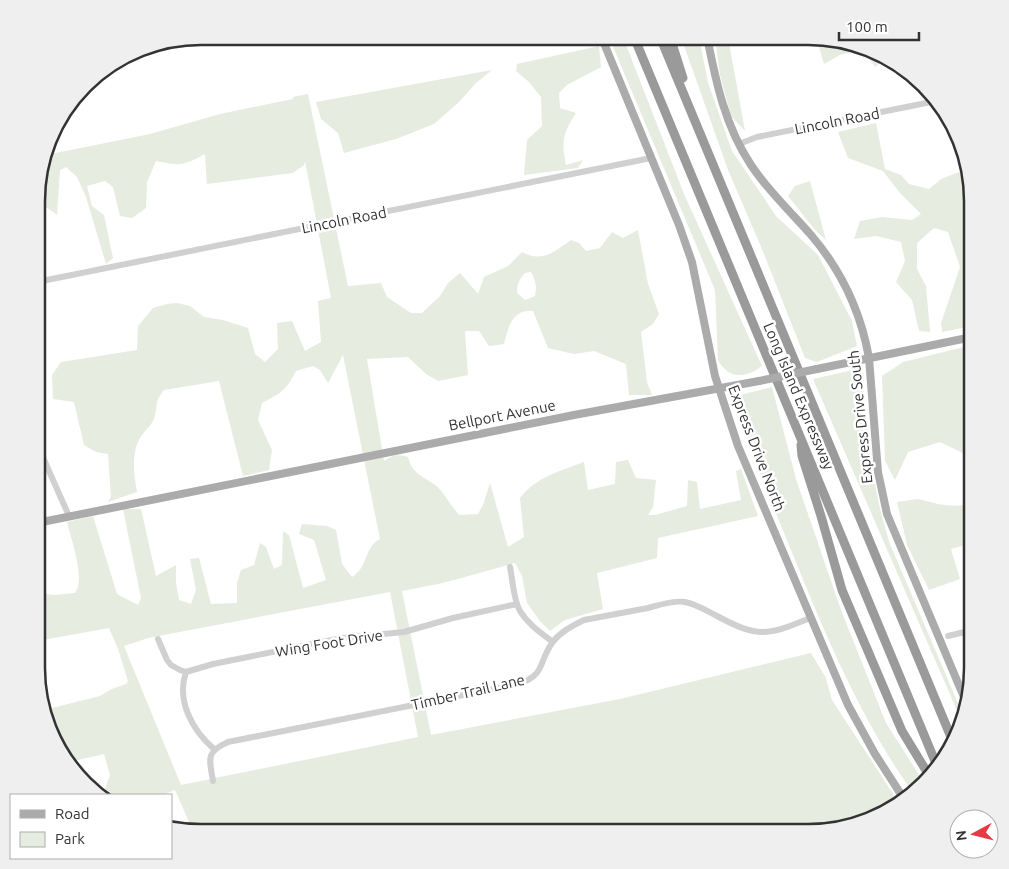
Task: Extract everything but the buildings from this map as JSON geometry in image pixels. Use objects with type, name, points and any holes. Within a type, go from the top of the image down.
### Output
[{"type":"highway","name":"Long Island Expressway","points":[[638,45],[934,760]]},
{"type":"highway","name":"Long Island Expressway","points":[[664,45],[949,733]]},
{"type":"highway","points":[[673,45],[693,115]]},
{"type":"highway","points":[[799,433],[802,456],[842,590],[902,732],[926,770]]},
{"type":"main road","name":"Express Drive North","points":[[605,45],[692,262],[719,389],[736,439],[836,678],[856,721],[901,794]]},
{"type":"main road","name":"Express Drive South","points":[[709,45],[723,106],[739,144],[763,182],[813,237],[833,265],[854,308],[869,358],[878,472],[887,514],[962,692]]},
{"type":"main road","name":"Bellport Avenue","points":[[45,521],[555,418],[719,389],[964,339]]},
{"type":"street","name":"Lincoln Road","points":[[739,144],[757,137],[929,102]]},
{"type":"street","name":"Lincoln Road","points":[[45,281],[651,158]]},
{"type":"street","points":[[45,462],[69,516]]},
{"type":"street","points":[[510,567],[520,611],[531,624],[552,642]]},
{"type":"street","name":"Timber Trail Lane","points":[[214,748],[228,742],[519,684],[537,674],[552,642],[571,626],[584,620],[677,602],[698,606],[733,625],[752,632],[765,633],[782,629],[810,618]]},
{"type":"street","name":"Wing Foot Drive","points":[[186,672],[213,664],[342,638],[404,632],[452,618],[517,604]]},
{"type":"street","points":[[948,636],[964,632]]},
{"type":"street","points":[[158,638],[166,660],[171,665],[186,672],[182,686],[184,701],[188,714],[200,735],[214,748],[210,764],[214,781]]},
{"type":"green space","points":[[612,45],[626,45],[684,194],[762,366],[756,370],[743,375],[732,374],[718,360],[715,290]]},
{"type":"green space","points":[[684,45],[701,45],[708,83],[732,151],[776,216],[818,255],[852,321],[857,346],[817,362],[805,358],[762,249],[728,170]]},
{"type":"green space","points":[[716,45],[729,45],[745,131],[731,116],[720,75]]},
{"type":"green space","points":[[818,45],[853,52],[840,55],[824,64]]},
{"type":"green space","points":[[599,46],[601,67],[567,85],[559,93],[560,108],[576,113],[568,126],[564,138],[566,165],[583,160],[578,168],[524,175],[527,140],[542,126],[541,97],[529,82],[516,71],[517,64]]},
{"type":"green space","points":[[868,57],[880,63],[875,67]]},
{"type":"green space","points":[[492,70],[434,124],[396,139],[344,153],[338,133],[321,119],[316,102]]},
{"type":"green space","points":[[308,94],[348,286],[381,283],[387,297],[411,313],[422,313],[440,296],[448,283],[460,273],[478,294],[484,277],[508,266],[522,252],[536,256],[548,255],[571,240],[579,243],[586,251],[600,248],[612,232],[623,238],[638,230],[648,284],[659,314],[653,324],[641,332],[647,382],[652,395],[629,395],[626,364],[594,351],[574,354],[548,348],[533,311],[526,311],[520,313],[512,321],[504,344],[489,346],[479,331],[465,331],[468,375],[438,381],[426,374],[408,357],[367,359],[384,461],[395,456],[408,457],[414,470],[442,492],[459,515],[478,514],[490,483],[508,547],[524,537],[520,498],[534,484],[541,480],[584,462],[588,490],[615,484],[616,462],[628,460],[636,478],[656,480],[653,507],[648,515],[655,515],[687,506],[688,480],[697,482],[700,509],[741,500],[736,471],[741,469],[758,516],[658,538],[657,558],[597,573],[603,609],[565,620],[550,631],[527,603],[522,576],[515,563],[443,583],[402,591],[431,735],[620,699],[811,653],[826,678],[832,700],[896,798],[858,816],[818,824],[191,824],[175,790],[165,794],[112,794],[105,789],[110,775],[104,754],[75,761],[57,728],[50,708],[100,696],[126,684],[128,681],[109,628],[45,640],[45,594],[75,593],[78,587],[77,559],[67,522],[93,516],[117,594],[138,605],[141,598],[123,509],[141,509],[156,576],[176,565],[176,583],[179,600],[191,604],[196,590],[190,559],[199,558],[211,604],[237,603],[237,583],[241,570],[254,565],[260,543],[266,547],[274,569],[282,565],[283,531],[289,535],[303,588],[326,580],[314,540],[299,534],[302,524],[327,526],[336,530],[342,564],[352,577],[361,568],[371,547],[380,539],[343,355],[328,383],[320,370],[313,366],[296,371],[282,391],[262,403],[258,420],[272,450],[269,470],[243,476],[219,381],[164,390],[157,401],[154,419],[140,438],[135,451],[134,472],[137,492],[108,502],[111,497],[108,454],[96,452],[84,445],[74,402],[53,399],[52,375],[61,362],[137,350],[138,326],[153,308],[167,304],[177,303],[190,306],[204,317],[223,320],[248,328],[255,354],[265,362],[278,349],[277,323],[292,321],[305,351],[321,342],[318,301],[331,298],[305,161],[304,165],[293,173],[207,184],[205,154],[181,164],[156,161],[147,182],[146,208],[132,218],[120,216],[113,187],[105,181],[87,186],[92,206],[104,215],[113,258],[106,264],[86,197],[77,177],[66,167],[60,170],[57,215],[45,207],[46,180],[52,154],[150,134],[220,114],[293,99],[293,97]],"holes":[[[531,272],[536,284],[535,296],[525,300],[517,293],[517,287],[525,273]],[[390,592],[418,737],[181,785],[124,646],[148,638]]]},
{"type":"green space","points":[[876,123],[885,169],[901,175],[909,184],[929,189],[941,179],[961,171],[964,191],[964,328],[942,332],[941,323],[960,267],[948,232],[934,228],[917,243],[917,269],[926,286],[930,332],[919,331],[912,300],[896,282],[905,261],[901,242],[876,236],[854,239],[860,221],[882,217],[912,220],[921,214],[900,193],[883,171],[848,158],[838,132]]},
{"type":"green space","points":[[810,181],[826,240],[815,230],[788,196],[795,186]]},
{"type":"green space","points":[[964,347],[964,454],[940,442],[908,452],[895,480],[885,461],[882,376],[903,362]]},
{"type":"green space","points":[[862,368],[874,479],[884,523],[890,544],[959,706],[958,712],[813,379]]},
{"type":"green space","points":[[772,387],[796,479],[841,610],[886,723],[920,776],[909,787],[876,735],[831,644],[768,493],[733,397]]},
{"type":"green space","points":[[918,499],[952,506],[964,505],[964,545],[951,549],[960,579],[929,590],[907,545],[897,502]]}]
